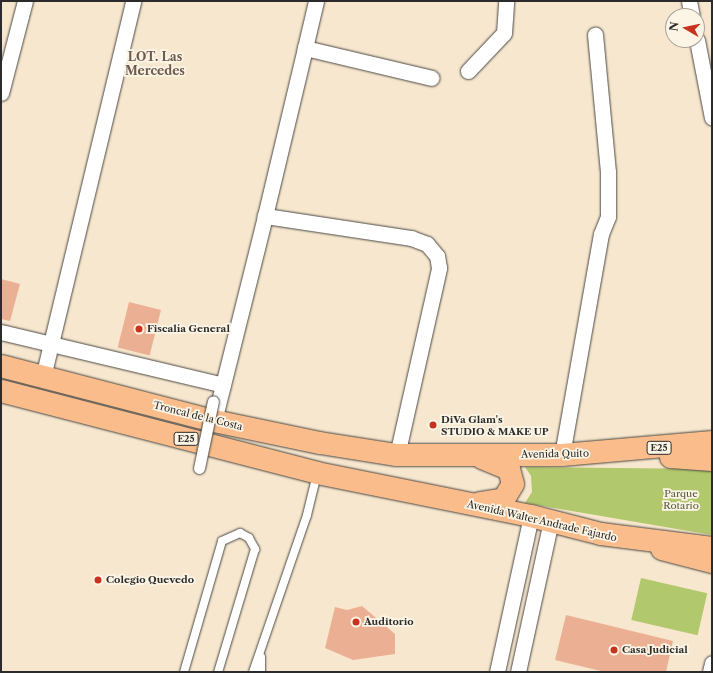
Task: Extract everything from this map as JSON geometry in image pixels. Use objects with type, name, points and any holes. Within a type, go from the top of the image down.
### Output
[{"type":"main road","name":"Troncal de la Costa","points":[[1,366],[42,377],[214,411],[320,444],[397,455]]},
{"type":"main road","name":"E25","points":[[1,391],[317,473]]},
{"type":"main road","name":"Avenida Quito","points":[[397,455],[562,455],[606,453],[712,442]]},
{"type":"main road","points":[[606,453],[712,460]]},
{"type":"main road","points":[[465,503],[504,499],[513,484],[513,475],[503,465],[471,454]]},
{"type":"main road","name":"Avenida Walter Andrade Fajardo","points":[[317,473],[541,519],[712,562]]},
{"type":"main road","points":[[601,534],[712,548]]},
{"type":"street","points":[[1,94],[25,1]]},
{"type":"street","points":[[42,377],[133,1]]},
{"type":"street","points":[[199,468],[214,411],[223,385],[316,1]]},
{"type":"street","points":[[468,72],[504,33],[506,1]]},
{"type":"street","points":[[562,455],[600,234],[608,217],[608,172],[595,35]]},
{"type":"street","points":[[305,48],[432,78]]},
{"type":"street","points":[[699,48],[712,118]]},
{"type":"street","points":[[265,216],[411,238],[427,244],[437,256],[439,268],[397,455]]},
{"type":"street","points":[[1,332],[223,385]]},
{"type":"street","points":[[497,672],[541,519]]},
{"type":"street","points":[[518,672],[541,519]]},
{"type":"street","points":[[710,672],[712,663]]},
{"type":"lane","points":[[253,672],[261,656],[307,515],[317,473]]},
{"type":"lane","points":[[184,672],[222,541],[240,533],[249,538],[255,549],[218,672]]},
{"type":"lane","points":[[261,656],[261,672]]},
{"type":"green space","name":"Parque Rotario","points":[[525,467],[712,469],[712,535],[525,503],[532,492],[531,476]]},
{"type":"green space","points":[[641,578],[707,593],[698,635],[631,620]]},
{"type":"building","points":[[1,279],[20,284],[10,321],[1,319]]},
{"type":"building","name":"Fiscalía General","points":[[129,302],[161,310],[150,356],[118,348]]},
{"type":"building","name":"Auditorio","points":[[362,606],[395,634],[395,654],[353,660],[325,648],[335,607],[347,610]]},
{"type":"building","name":"Casa Judicial","points":[[566,615],[673,641],[666,672],[605,672],[555,660]]},
{"type":"place","name":"Fiscalía General","points":[[139,329]]},
{"type":"place","name":"DiVa Glam's STUDIO & MAKE UP","points":[[433,425]]},
{"type":"place","name":"Colegio Quevedo","points":[[98,580]]},
{"type":"place","name":"Auditorio","points":[[356,622]]},
{"type":"place","name":"Casa Judicial","points":[[614,650]]},
{"type":"district","name":"LOT. Las Mercedes","points":[[155,64]]}]
